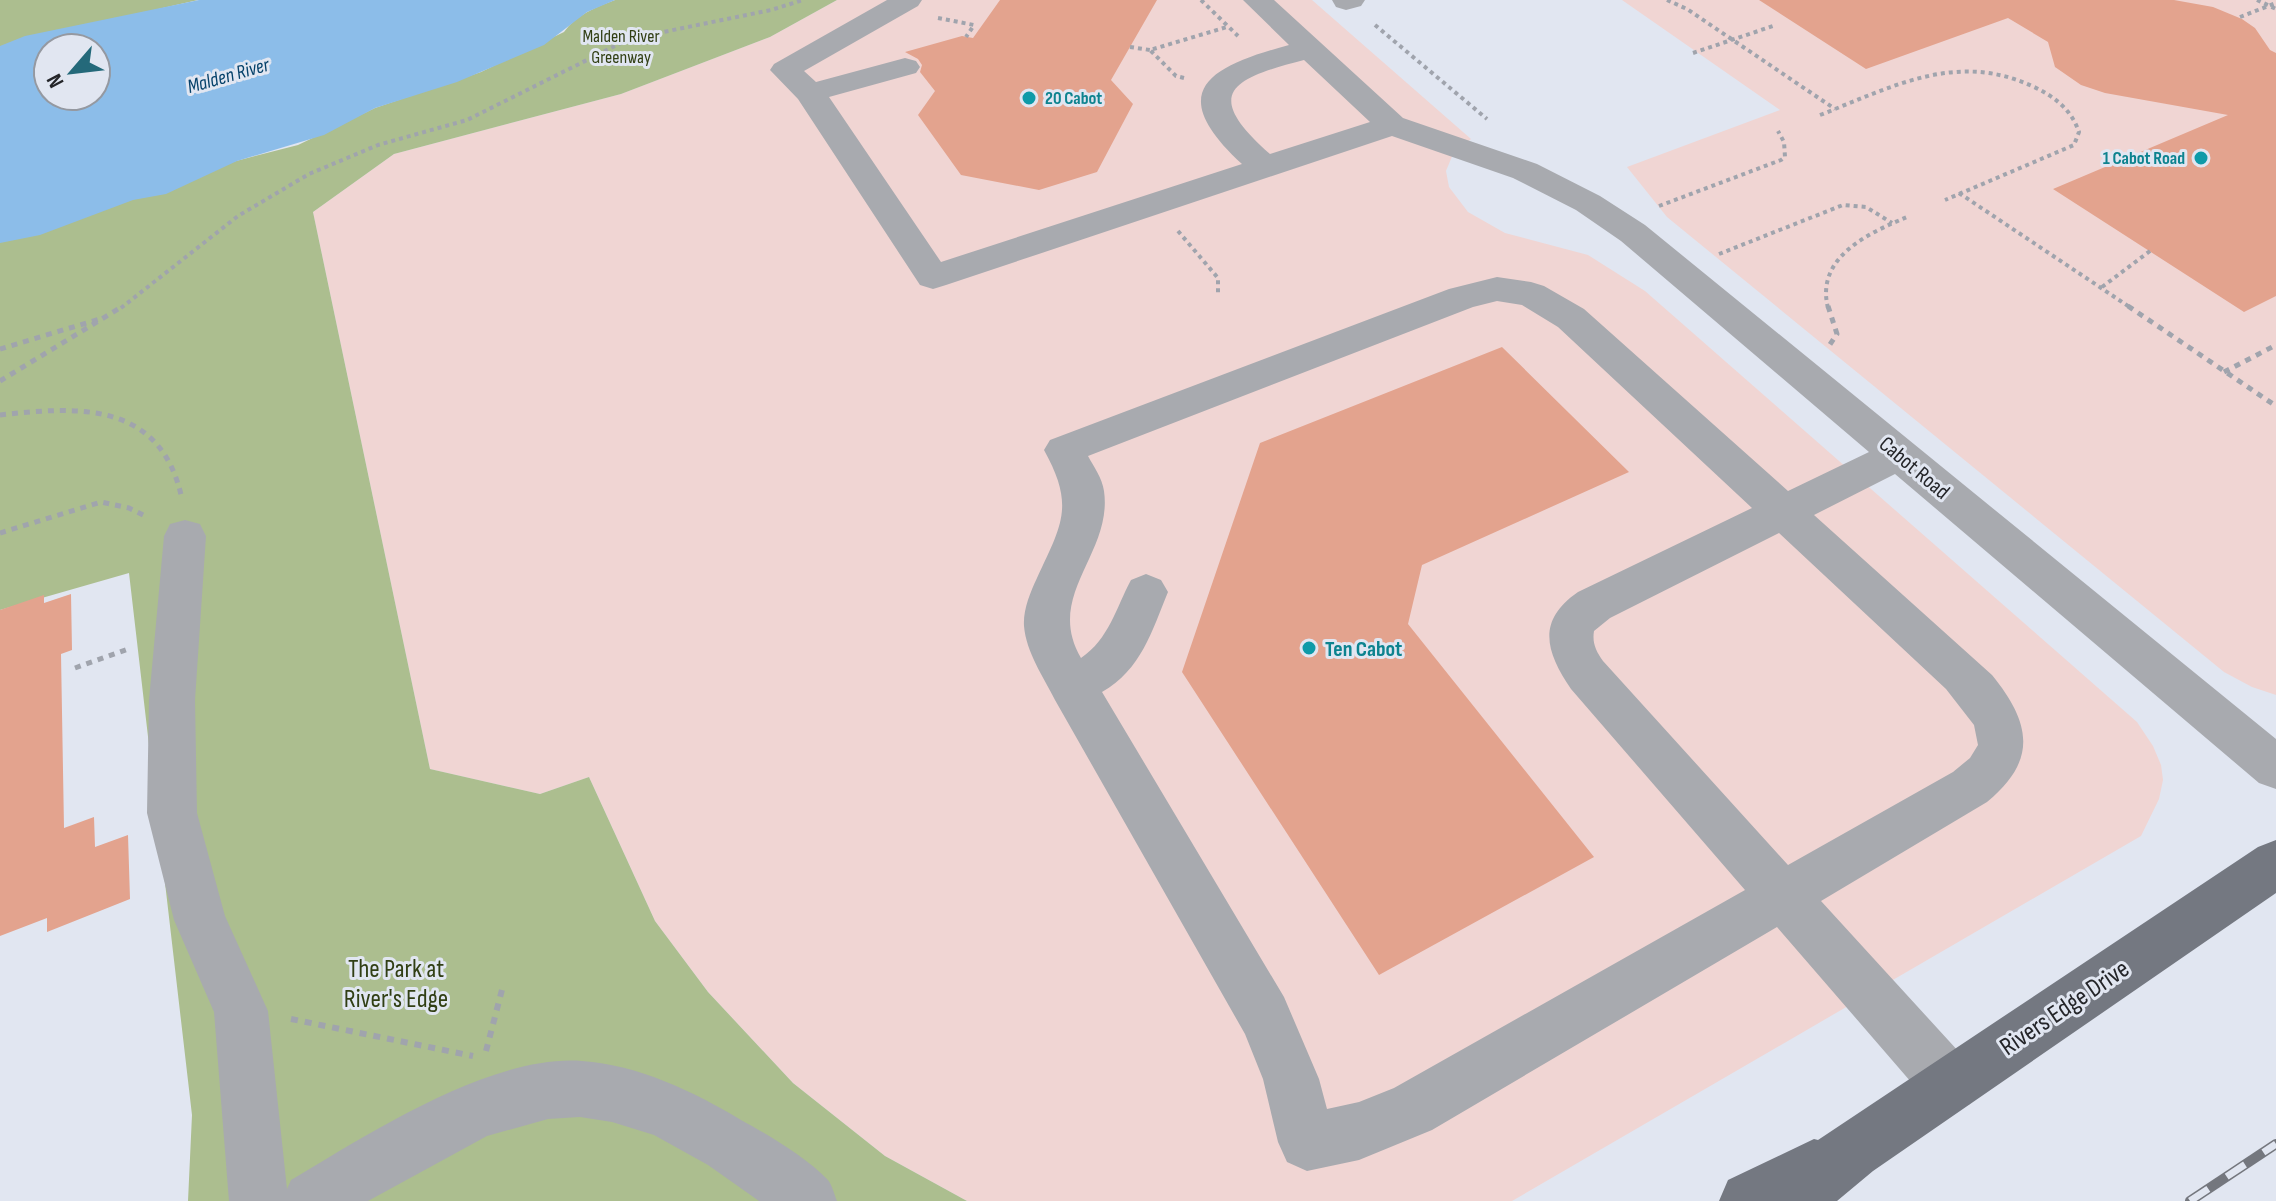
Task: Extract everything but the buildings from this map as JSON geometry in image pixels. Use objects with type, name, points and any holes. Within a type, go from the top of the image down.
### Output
[{"type":"main road","name":"Rivers Edge Drive","points":[[1791,1201],[1852,1150],[2276,864]]},
{"type":"main road","name":"Rivers Edge Drive","points":[[1749,1201],[1852,1150]]},
{"type":"street","points":[[920,8],[785,70],[810,93],[933,277],[1392,125],[1257,0]]},
{"type":"street","points":[[1265,167],[1219,120],[1214,107],[1216,93],[1224,82],[1242,71],[1310,49]]},
{"type":"street","points":[[810,93],[905,67]]},
{"type":"street","name":"Cabot Road","points":[[1392,125],[1491,157],[1545,180],[1604,213],[1650,245],[2276,768]]},
{"type":"street","points":[[1520,290],[1562,310],[1782,511],[1968,682],[1995,715],[2002,740],[1999,761],[1982,779],[1412,1110],[1359,1131],[1307,1142],[1291,1079],[1265,1016],[1071,686],[1044,630],[1046,605],[1079,527],[1084,504],[1079,477],[1064,450],[1486,291],[1520,290]]},
{"type":"street","points":[[1900,454],[1582,612],[1575,620],[1569,641],[1587,675],[1950,1084]]},
{"type":"street","points":[[185,536],[172,700],[172,813],[200,920],[241,1011],[259,1201]]},
{"type":"street","points":[[1071,686],[1094,676],[1115,660],[1146,592]]},
{"type":"street","points":[[312,1201],[388,1157],[477,1112],[535,1093],[577,1089],[618,1094],[684,1120],[743,1154],[807,1201]]},
{"type":"path","points":[[0,381],[111,316],[238,216],[309,174],[378,145],[467,120],[629,39],[771,10],[803,0]]},
{"type":"path","points":[[1667,0],[1687,9],[1836,109]]},
{"type":"path","points":[[2257,0],[2276,9]]},
{"type":"path","points":[[1348,1],[1493,124]]},
{"type":"path","points":[[2240,17],[2276,3]]},
{"type":"path","points":[[920,8],[974,25],[966,37]]},
{"type":"path","points":[[1130,47],[1150,50],[1228,26]]},
{"type":"path","points":[[1693,53],[1773,26]]},
{"type":"path","points":[[1150,50],[1176,76],[1186,79]]},
{"type":"path","points":[[1820,115],[1940,71],[1966,68],[1997,73],[2028,83],[2050,95],[2072,114],[2079,132],[2074,145],[1945,200]]},
{"type":"path","points":[[1651,209],[1781,160],[1786,148],[1778,131]]},
{"type":"path","points":[[1959,193],[2276,406]]},
{"type":"path","points":[[1154,204],[1218,278],[1218,295]]},
{"type":"path","points":[[1707,258],[1843,205],[1866,207],[1892,223]]},
{"type":"path","points":[[1821,350],[1837,339],[1826,299],[1829,275],[1835,265],[1856,241],[1907,217]]},
{"type":"path","points":[[2101,288],[2150,251]]},
{"type":"path","points":[[0,349],[111,316]]},
{"type":"path","points":[[2224,372],[2276,345]]},
{"type":"path","points":[[0,415],[83,409],[118,418],[141,430],[159,448],[180,479],[185,536]]},
{"type":"path","points":[[0,533],[101,502],[129,508],[185,536]]},
{"type":"path","points":[[241,1011],[484,1058],[503,986]]},
{"type":"shaded area","points":[[837,0],[1312,0],[1471,139],[1453,154],[1446,171],[1449,187],[1468,212],[1505,233],[1588,255],[1645,291],[2137,722],[2153,746],[2163,780],[2159,799],[2141,836],[1512,1201],[967,1201],[885,1156],[793,1083],[708,992],[655,921],[589,777],[540,794],[430,769],[313,212],[394,154],[621,94],[770,37]]},
{"type":"shaded area","points":[[1622,0],[2276,0],[2276,695],[2224,672],[1667,217],[1627,167],[1780,110]]},
{"type":"green space","points":[[0,0],[198,0],[60,32],[32,32],[32,42],[0,54]]},
{"type":"green space","name":"The Park at River's Edge","points":[[615,0],[837,0],[770,37],[621,94],[394,154],[313,212],[430,769],[540,794],[589,777],[655,921],[708,992],[793,1083],[885,1156],[967,1201],[188,1201],[192,1115],[129,573],[0,610],[0,237],[236,161],[298,145],[375,108],[481,72],[564,32],[580,16]]},
{"type":"water","name":"Malden River","points":[[199,0],[615,0],[587,12],[544,45],[457,82],[375,108],[324,135],[237,161],[166,194],[133,200],[40,235],[0,243],[0,46],[32,35],[32,112],[112,112],[112,32],[44,32]]},
{"type":"railway","points":[[2190,1201],[2276,1144]]},
{"type":"place","name":"20 Cabot","points":[[1029,98]]},
{"type":"place","name":"1 Cabot Road","points":[[2201,158]]},
{"type":"place","name":"Ten Cabot","points":[[1309,648]]},
{"type":"park label","name":"Malden River Greenway","points":[[621,46]]}]
